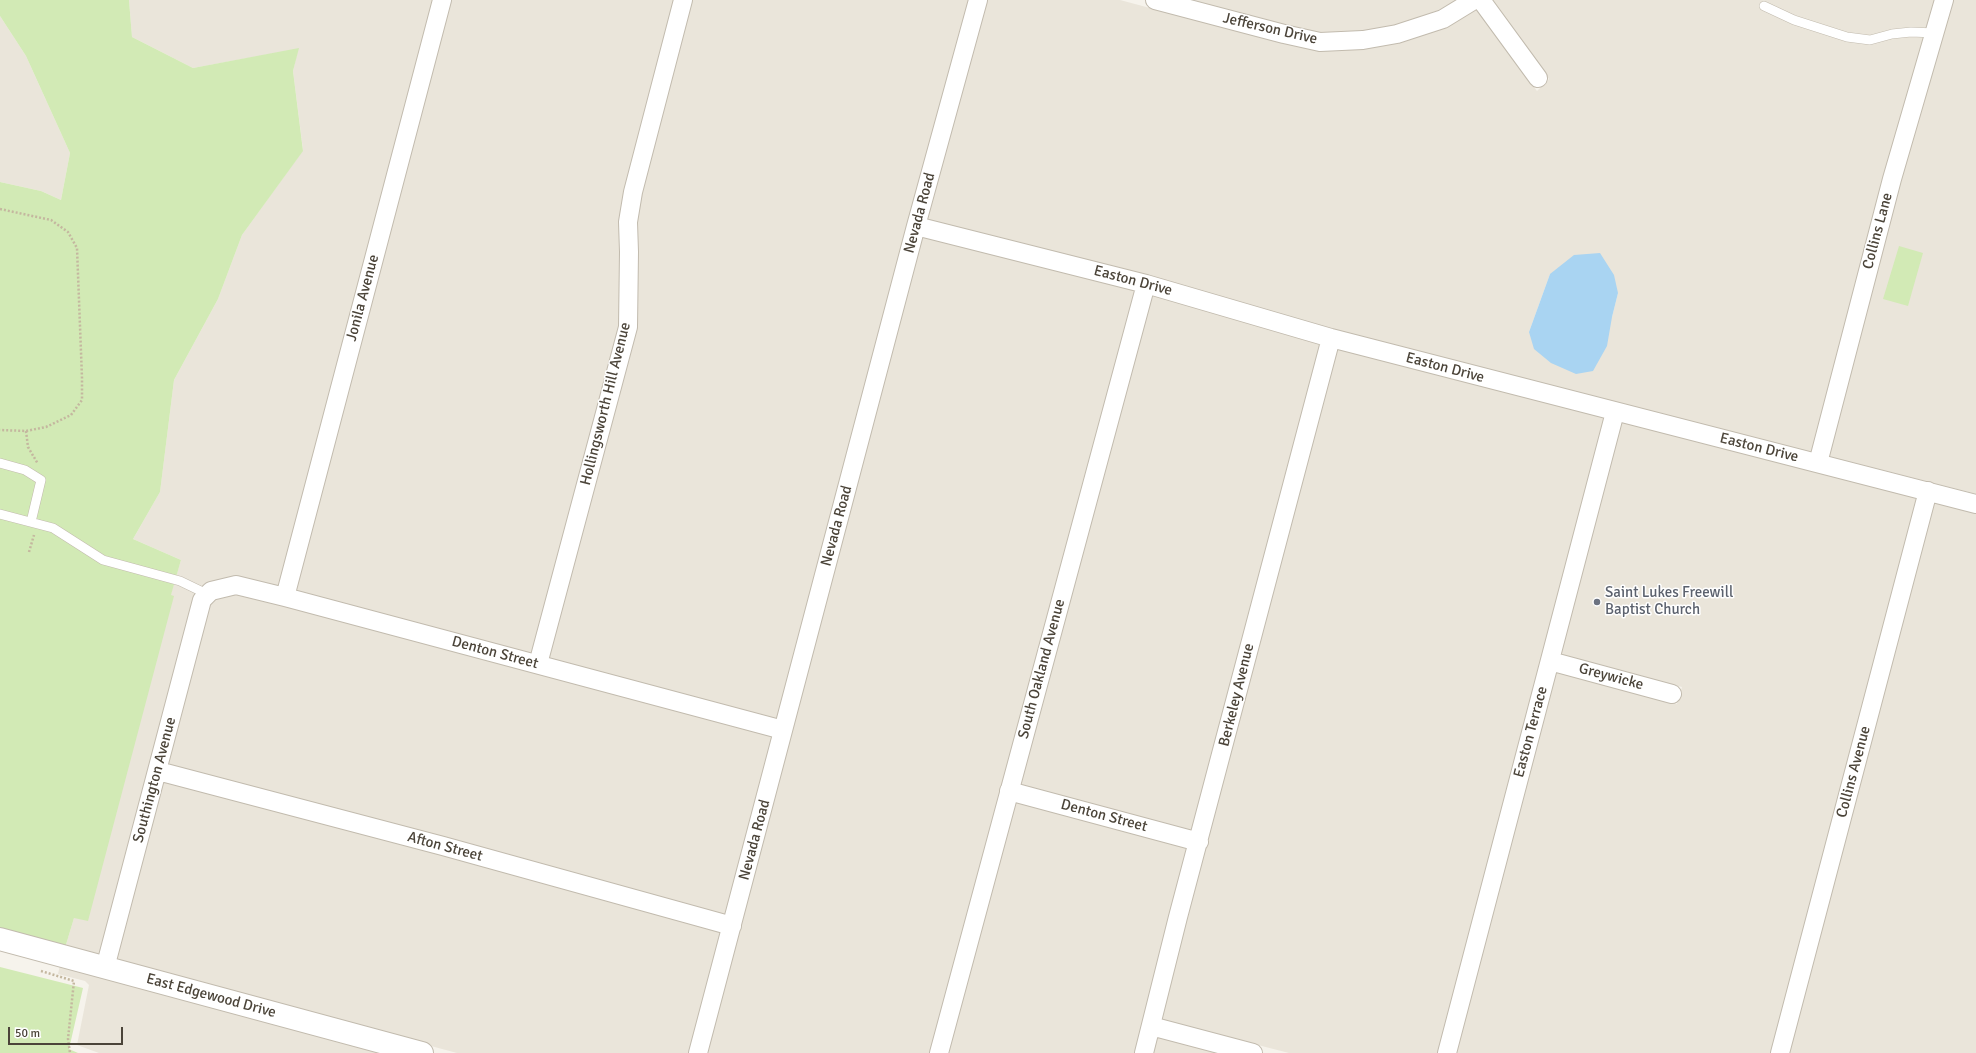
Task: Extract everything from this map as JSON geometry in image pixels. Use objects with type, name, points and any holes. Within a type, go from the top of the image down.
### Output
[{"type":"street","name":"Jonila Avenue","points":[[285,596],[442,0]]},
{"type":"street","name":"Hollingsworth Hill Avenue","points":[[538,664],[628,327],[628,222],[633,192],[683,0]]},
{"type":"street","name":"Nevada Road","points":[[698,1053],[916,226],[978,0]]},
{"type":"street","name":"Jefferson Drive","points":[[1155,0],[1320,42],[1363,40],[1398,34],[1443,18],[1474,0]]},
{"type":"street","points":[[1480,0],[1538,78]]},
{"type":"street","name":"Collins Lane","points":[[1818,463],[1892,179],[1944,0]]},
{"type":"street","name":"Easton Drive","points":[[916,226],[1146,284],[1331,338],[1976,504]]},
{"type":"street","name":"South Oakland Avenue","points":[[939,1053],[1146,284]]},
{"type":"street","name":"Berkeley Avenue","points":[[1144,1053],[1331,338]]},
{"type":"street","name":"Easton Terrace","points":[[1447,1053],[1615,412]]},
{"type":"street","name":"Collins Avenue","points":[[1780,1053],[1928,491]]},
{"type":"street","name":"Denton Street","points":[[207,594],[211,591],[236,585],[285,596],[783,730]]},
{"type":"street","name":"Southington Avenue","points":[[105,968],[202,600],[207,594]]},
{"type":"street","name":"Greywicke","points":[[1550,661],[1672,694]]},
{"type":"street","name":"Afton Street","points":[[158,771],[435,844],[732,926]]},
{"type":"street","name":"Denton Street","points":[[1009,791],[1199,842]]},
{"type":"street","name":"East Edgewood Drive","points":[[0,939],[422,1053]]},
{"type":"street","points":[[1151,1026],[1253,1053]]},
{"type":"lane","points":[[1764,6],[1794,20],[1847,37],[1870,40],[1904,32],[1934,33]]},
{"type":"lane","points":[[0,463],[26,470],[41,480],[32,522]]},
{"type":"lane","points":[[0,514],[53,528],[103,560],[180,581],[207,594]]},
{"type":"path","points":[[0,209],[51,220],[68,232],[77,248],[82,400],[71,415],[46,427],[26,431],[0,430]]},
{"type":"path","points":[[39,970],[74,981],[68,1039],[70,1053]]},
{"type":"shaded area","points":[[129,0],[433,0],[280,586],[235,576],[208,582],[196,593],[100,957],[65,948],[181,560],[133,539],[160,492],[174,380],[218,299],[242,235],[303,150],[293,71],[298,49],[193,68],[132,37]]},
{"type":"shaded area","points":[[450,0],[675,0],[621,253],[620,326],[533,654],[295,590]]},
{"type":"shaded area","points":[[691,0],[970,0],[778,720],[548,658],[635,329],[636,222],[641,193]]},
{"type":"shaded area","points":[[986,0],[1120,0],[1281,43],[1318,50],[1363,49],[1399,43],[1445,27],[1476,9],[1537,91],[1549,79],[1491,0],[1936,0],[1884,177],[1812,453],[1333,329],[1156,278],[926,219]],"holes":[[[1550,274],[1618,293],[1612,317],[1529,332]]]},
{"type":"shaded area","points":[[1190,0],[1458,0],[1440,10],[1396,26],[1363,31],[1321,33],[1286,26]]},
{"type":"shaded area","points":[[1952,0],[1976,0],[1976,494],[1827,456],[1899,181]]},
{"type":"shaded area","points":[[0,16],[26,56],[70,153],[61,200],[41,191],[0,182]]},
{"type":"shaded area","points":[[922,236],[1136,291],[931,1053],[706,1053]]},
{"type":"shaded area","points":[[1151,295],[1321,344],[1193,831],[1019,784]]},
{"type":"shaded area","points":[[1336,348],[1605,418],[1439,1053],[1289,1053],[1161,1020]]},
{"type":"shaded area","points":[[1620,422],[1918,498],[1771,1053],[1455,1053],[1555,672],[1677,704],[1682,687],[1560,654]]},
{"type":"shaded area","points":[[1933,502],[1976,513],[1976,1053],[1788,1053]]},
{"type":"shaded area","points":[[235,594],[283,605],[773,737],[726,916],[168,765],[209,604],[214,599]]},
{"type":"shaded area","points":[[163,782],[441,855],[722,933],[690,1053],[457,1053],[115,961]]},
{"type":"shaded area","points":[[1015,801],[1189,848],[1136,1053],[947,1053]]},
{"type":"shaded area","points":[[60,965],[388,1053],[99,1053],[77,1045],[89,985],[85,981],[58,974]]},
{"type":"shaded area","points":[[1157,1037],[1218,1053],[1152,1053]]},
{"type":"green space","points":[[0,0],[129,0],[132,37],[193,68],[299,48],[293,71],[303,151],[242,235],[218,299],[174,380],[160,492],[133,539],[181,560],[171,595],[174,596],[88,921],[74,918],[65,948],[0,930],[0,182],[41,191],[61,200],[70,153],[26,56],[0,16]]},
{"type":"green space","points":[[1899,246],[1923,253],[1908,306],[1883,299]]},
{"type":"green space","points":[[0,967],[83,988],[69,1049],[78,1053],[0,1053]]},
{"type":"water","points":[[1600,253],[1614,275],[1618,293],[1607,346],[1593,371],[1576,374],[1551,363],[1534,349],[1529,332],[1550,274],[1574,255]]},
{"type":"place","name":"Saint Lukes Freewill Baptist Church","points":[[1597,602]]}]
